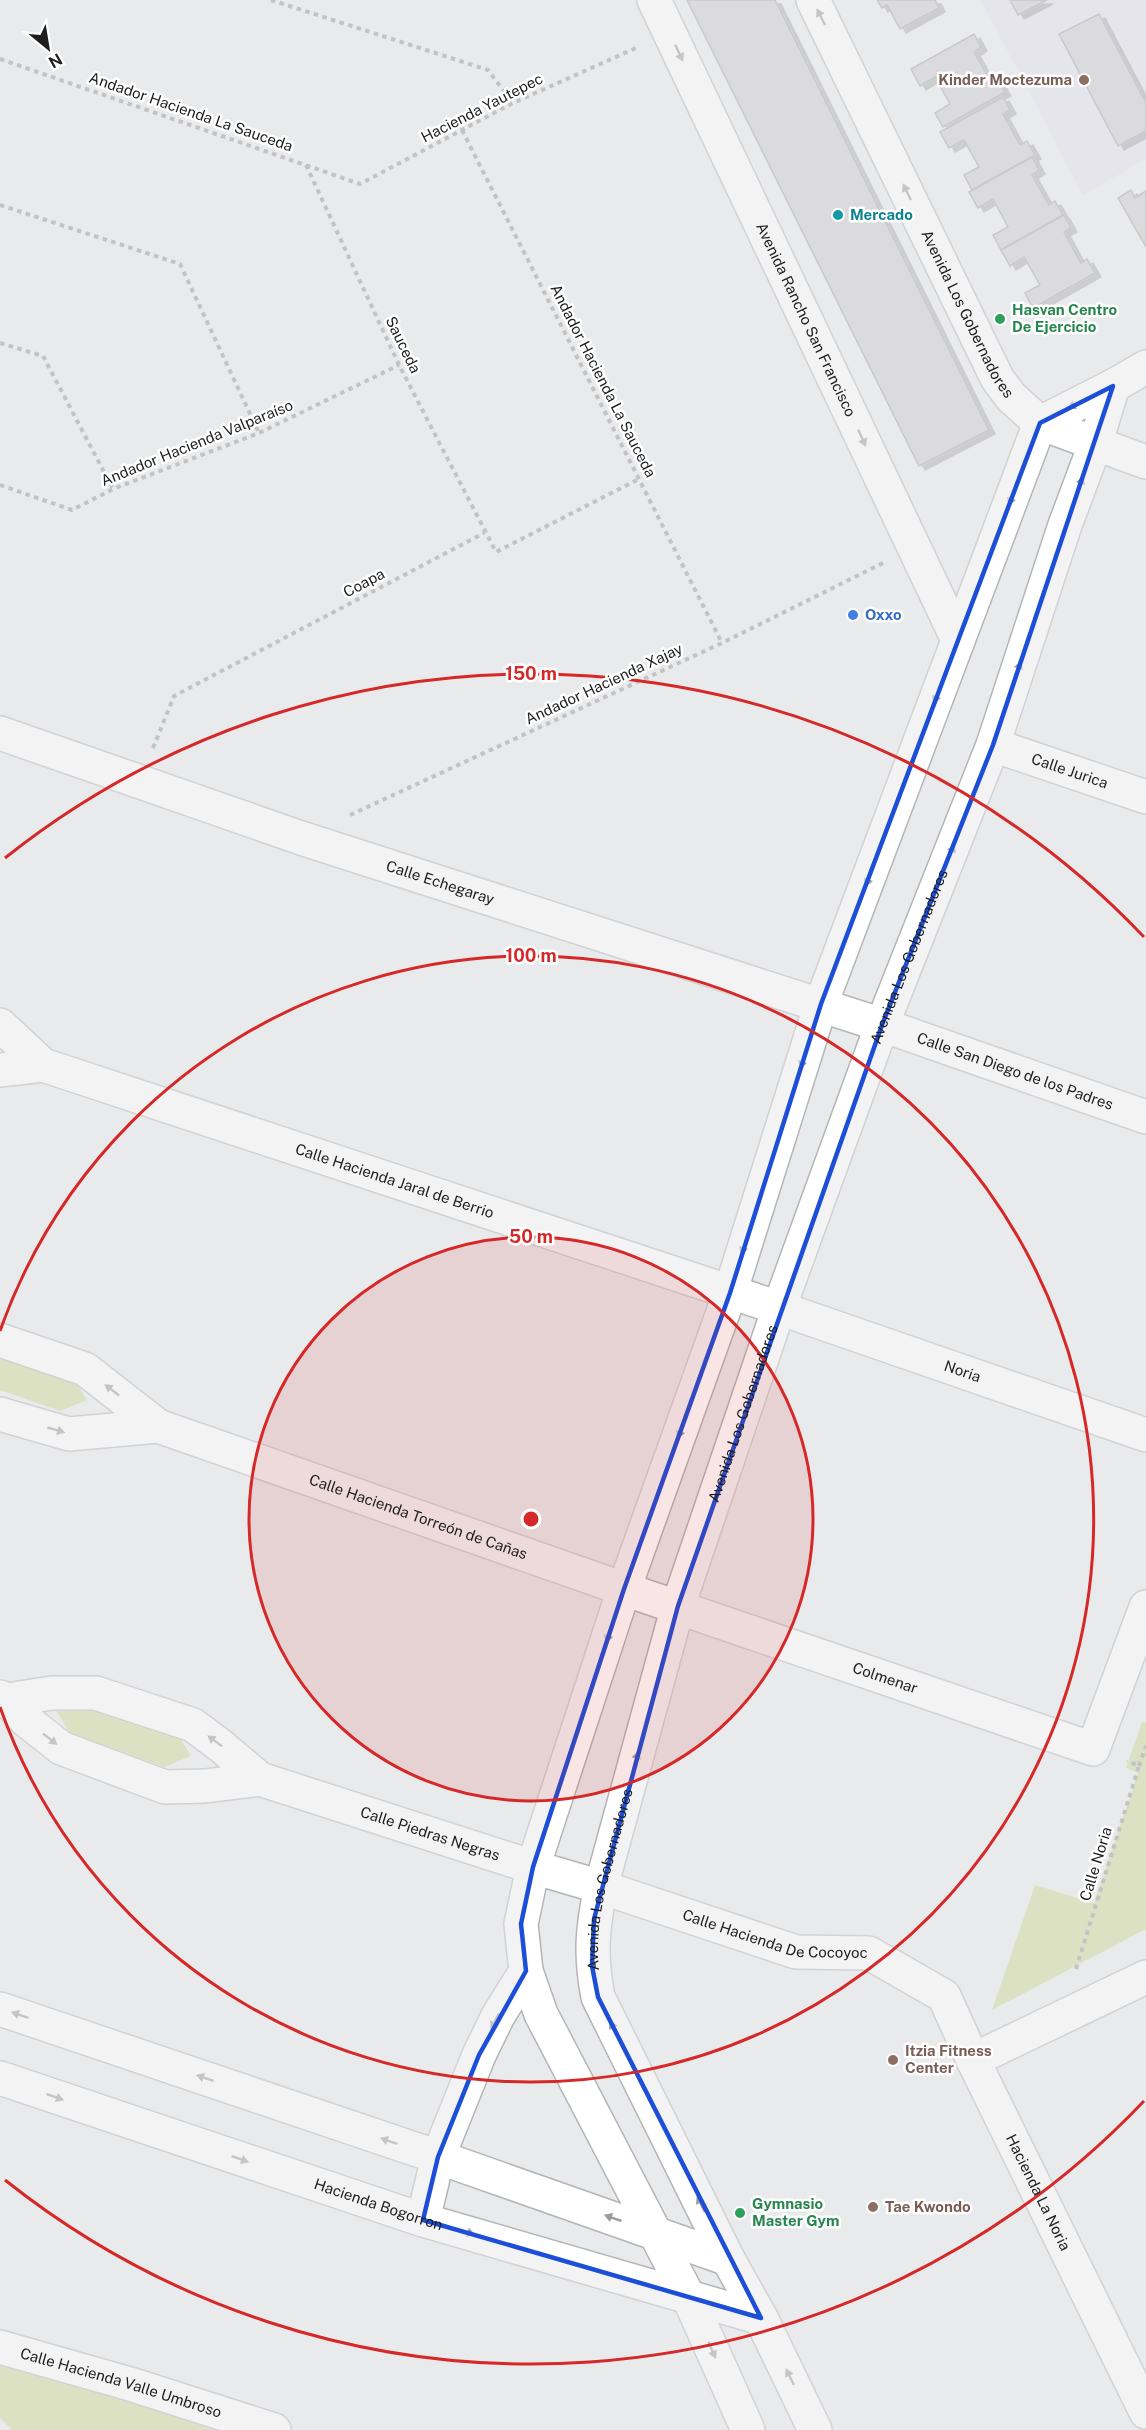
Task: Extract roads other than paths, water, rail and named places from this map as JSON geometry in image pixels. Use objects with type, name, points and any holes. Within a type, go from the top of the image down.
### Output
[{"type":"street","name":"Avenida Rancho San Francisco","points":[[654,0],[958,640]]},
{"type":"street","name":"Avenida Los Gobernadores","points":[[813,0],[997,378],[1011,397],[1040,423],[1095,445],[1065,525],[993,745],[882,1025],[779,1308],[678,1606],[594,1919],[592,1966],[598,1997],[728,2259],[761,2318],[815,2430]]},
{"type":"street","points":[[742,2427],[687,2296],[541,2014],[526,1971],[521,1924],[533,1867],[624,1589],[730,1293],[821,1004],[1040,423],[1146,367]]},
{"type":"street","points":[[1113,386],[1095,445],[1146,462]]},
{"type":"street","name":"Calle Echegaray","points":[[0,734],[301,838],[882,1025]]},
{"type":"street","name":"Calle Jurica","points":[[993,745],[1146,796]]},
{"type":"street","name":"Calle Hacienda Jaral de Berrio","points":[[0,1025],[43,1065],[779,1308]]},
{"type":"street","name":"Calle San Diego de los Padres","points":[[882,1025],[1146,1117]]},
{"type":"street","name":"Calle Hacienda Jaral de Berrio","points":[[0,1070],[43,1065]]},
{"type":"street","name":"Noria","points":[[779,1308],[1146,1435]]},
{"type":"street","name":"Calle Hacienda Torreón de Cañas","points":[[0,1340],[85,1369],[158,1426],[678,1606]]},
{"type":"street","name":"Calle Hacienda Torreón de Cañas","points":[[0,1414],[69,1434],[158,1426]]},
{"type":"street","name":"Colmenar","points":[[678,1606],[1093,1749],[1146,1607]]},
{"type":"street","name":"Calle Piedras Negras","points":[[4,1699],[52,1693],[96,1693],[193,1725],[260,1779],[601,1887]]},
{"type":"street","name":"Calle Piedras Negras","points":[[4,1699],[61,1748],[165,1787],[205,1786],[260,1779]]},
{"type":"street","name":"Calle Hacienda De Cocoyoc","points":[[601,1887],[796,1952],[869,1953],[944,1996],[973,2060]]},
{"type":"street","points":[[423,2220],[438,2157],[479,2055],[498,2016],[526,1971]]},
{"type":"street","points":[[973,2060],[1146,1977]]},
{"type":"street","points":[[0,2009],[438,2157],[728,2259]]},
{"type":"street","name":"Hacienda La Noria","points":[[973,2060],[1146,2412]]},
{"type":"street","name":"Hacienda Bogorron","points":[[0,2078],[423,2220],[761,2318]]},
{"type":"street","name":"Calle Hacienda Valle Umbroso","points":[[0,2347],[130,2384],[274,2430]]},
{"type":"place","name":"Kinder Moctezuma","points":[[1084,80]]},
{"type":"place","name":"Mercado","points":[[838,215]]},
{"type":"place","name":"Hasvan Centro De Ejercicio","points":[[1000,319]]},
{"type":"place","name":"Oxxo","points":[[853,615]]},
{"type":"place","name":"Itzia Fitness Center","points":[[893,2060]]},
{"type":"place","name":"Tae Kwondo","points":[[873,2207]]},
{"type":"place","name":"Gymnasio Master Gym","points":[[740,2213]]}]
